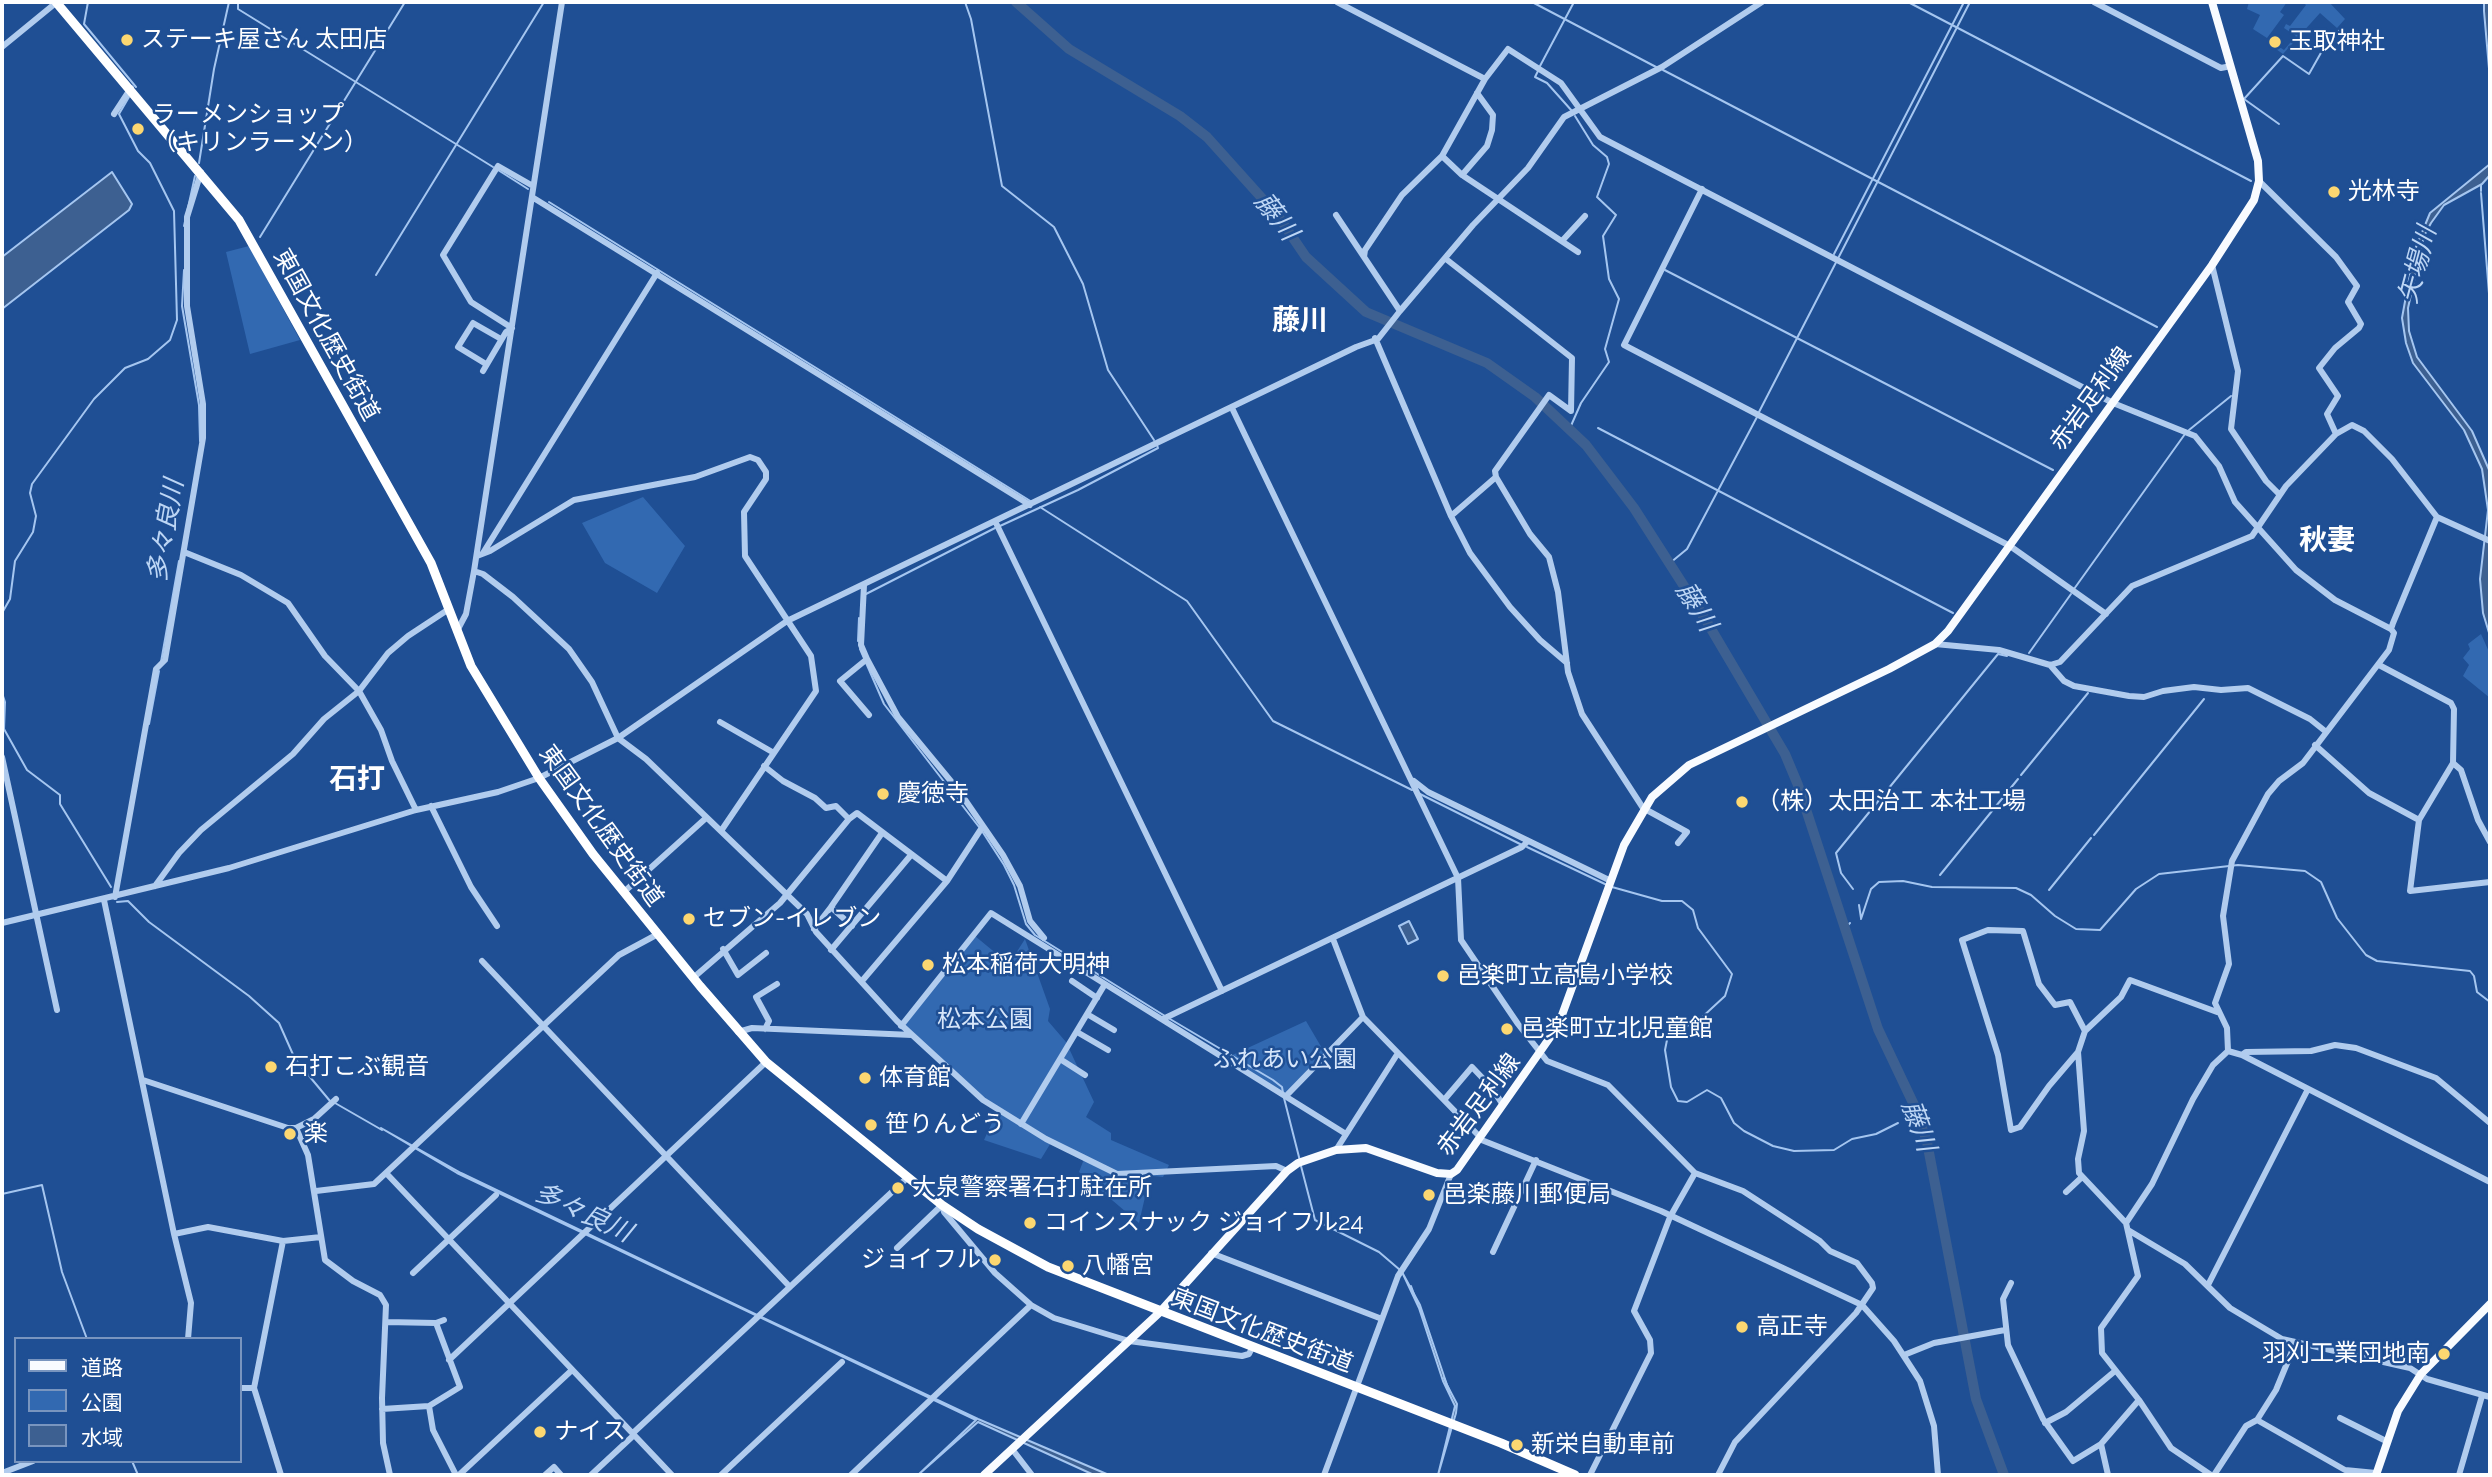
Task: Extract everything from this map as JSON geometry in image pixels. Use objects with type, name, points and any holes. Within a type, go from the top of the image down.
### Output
[{"type":"highway","name":"東国文化歴史街道","points":[[56,2],[201,172],[251,239],[431,563],[456,632],[480,682],[539,778],[693,978],[766,1062],[942,1205],[978,1229],[1048,1267],[1450,1423],[1575,1475]]},
{"type":"main road","name":"赤岩足利線","points":[[984,1475],[1159,1312],[1287,1171],[1308,1157],[1336,1150],[1374,1149],[1437,1172],[1451,1174],[1462,1164],[1540,1054],[1561,1018],[1609,885],[1643,808],[1679,771],[1889,669],[1935,644],[1956,622],[2249,211],[2259,181],[2258,161],[2212,2]]},
{"type":"main road","points":[[2376,1474],[2398,1411],[2421,1374],[2490,1304]]},
{"type":"street","points":[[2,47],[56,2]]},
{"type":"street","points":[[480,555],[562,2]]},
{"type":"street","points":[[1336,2],[1485,79]]},
{"type":"street","points":[[2,923],[229,868],[431,806],[498,793],[539,778],[618,738],[787,621],[1375,338],[1378,339],[1473,225],[1528,169],[1559,122],[1580,108],[1662,67],[1762,2]]},
{"type":"street","points":[[2094,2],[2221,68],[2231,66]]},
{"type":"street","points":[[1364,257],[1402,195],[1442,156],[1485,79],[1503,51],[1510,50],[1561,83],[1595,133],[2113,403],[2194,436],[2219,466],[2235,502],[2259,530],[2317,588],[2390,629],[2394,638],[2379,665],[2325,731],[2303,763],[2279,781],[2265,799],[2230,865],[2223,916],[2228,964],[2215,1003],[2227,1028],[2228,1051]]},
{"type":"street","points":[[114,114],[131,88]]},
{"type":"street","points":[[1462,175],[1487,146],[1492,130],[1493,115],[1477,93]]},
{"type":"street","points":[[1442,156],[1462,175],[1578,252]]},
{"type":"street","points":[[512,328],[471,302],[443,255],[498,166],[533,186]]},
{"type":"street","points":[[115,897],[156,669],[165,660],[203,438],[203,404],[187,306],[187,217],[201,172]]},
{"type":"street","points":[[2259,181],[2336,257],[2357,286],[2348,302],[2361,324],[2335,348],[2319,368],[2338,396],[2327,414],[2336,434]]},
{"type":"street","points":[[1702,189],[1624,345],[2010,546],[2106,614]]},
{"type":"street","points":[[532,197],[1030,505]]},
{"type":"street","points":[[1336,215],[1400,312]]},
{"type":"street","points":[[1562,242],[1585,216]]},
{"type":"street","points":[[1446,259],[1572,358],[1571,411],[1549,395],[1495,471],[1496,478],[1530,534],[1549,557],[1558,592],[1567,663],[1582,714],[1643,808],[1687,832],[1678,843]]},
{"type":"street","points":[[2212,265],[2238,371],[2231,429],[2266,481],[2280,495]]},
{"type":"street","points":[[456,632],[466,614],[474,571],[480,555],[657,273]]},
{"type":"street","points":[[486,364],[458,347],[473,323],[501,340]]},
{"type":"street","points":[[483,371],[501,340],[512,328]]},
{"type":"street","points":[[1375,338],[1451,516],[1498,593],[1540,640],[1567,663]]},
{"type":"street","points":[[1232,408],[1458,878],[1461,940],[1540,1054],[1547,1061],[1608,1085],[1695,1173],[1743,1191],[1820,1241],[1830,1251],[1857,1263],[1865,1270],[1873,1288],[1862,1305],[1745,1429],[1718,1475]]},
{"type":"street","points":[[2050,665],[2067,656],[2139,582],[2228,548],[2259,530],[2280,495],[2336,434],[2352,425],[2364,431],[2392,459],[2437,517],[2490,541]]},
{"type":"street","points":[[480,555],[574,500],[695,477],[750,457],[763,467],[766,479],[744,512],[745,556],[811,656],[816,691],[720,831]]},
{"type":"street","points":[[1451,516],[1496,478]]},
{"type":"street","points":[[2390,629],[2437,517]]},
{"type":"street","points":[[995,521],[1222,992]]},
{"type":"street","points":[[184,552],[241,575],[288,603],[325,656],[359,691],[381,730],[392,761],[416,810]]},
{"type":"street","points":[[474,571],[513,597],[569,649],[592,682],[618,738],[646,759],[807,914],[814,929],[831,950],[901,1026],[983,1100],[1021,1124],[1116,1174],[1276,1166],[1287,1171]]},
{"type":"street","points":[[864,585],[861,645],[867,659],[898,717],[983,825],[1012,870],[1032,926],[1044,938]]},
{"type":"street","points":[[155,886],[172,861],[201,830],[293,754],[324,719],[359,691],[388,653],[449,609]]},
{"type":"street","points":[[1935,644],[1999,650],[2050,665],[2064,681],[2074,686],[2129,696],[2144,697],[2162,691],[2194,687],[2221,690],[2248,688],[2309,719],[2325,731]]},
{"type":"street","points":[[867,659],[840,681],[869,715]]},
{"type":"street","points":[[2379,665],[2452,705],[2453,763],[2418,820],[2410,891],[2490,882]]},
{"type":"street","points":[[720,722],[774,753]]},
{"type":"street","points":[[2315,745],[2369,793],[2418,820]]},
{"type":"street","points":[[2,758],[57,1010]]},
{"type":"street","points":[[2453,763],[2461,770],[2478,820],[2490,842]]},
{"type":"street","points":[[764,766],[783,781],[816,798],[826,808],[836,806],[849,819]]},
{"type":"street","points":[[1413,782],[1609,885]]},
{"type":"street","points":[[431,806],[471,887],[497,926]]},
{"type":"street","points":[[693,978],[786,896],[849,819],[857,813],[947,881]]},
{"type":"street","points":[[625,891],[649,873],[706,818]]},
{"type":"street","points":[[862,981],[947,881],[983,825]]},
{"type":"street","points":[[814,929],[882,833]]},
{"type":"street","points":[[1163,1019],[1522,847],[1528,841]]},
{"type":"street","points":[[831,950],[911,855]]},
{"type":"street","points":[[104,900],[191,1303],[188,1337]]},
{"type":"street","points":[[831,907],[852,926]]},
{"type":"street","points":[[901,1026],[991,913],[1346,1134]]},
{"type":"street","points":[[2085,1031],[2070,1002],[2055,1005],[2039,984],[2023,932],[1988,930],[1962,940],[1998,1055],[2011,1130],[2020,1126],[2078,1052],[2085,1031],[2112,1008],[2130,980],[2135,979],[2192,1005],[2217,1012]]},
{"type":"street","points":[[316,1191],[370,1186],[387,1174],[619,955],[659,934]]},
{"type":"street","points":[[1333,939],[1363,1017],[1480,1138],[1670,1217],[1862,1305],[1904,1355],[1920,1381],[1931,1415],[1938,1475]]},
{"type":"street","points":[[723,949],[738,975],[766,953]]},
{"type":"street","points":[[482,961],[790,1287]]},
{"type":"street","points":[[1072,981],[1097,998]]},
{"type":"street","points":[[765,1029],[769,1021],[756,997],[778,984]]},
{"type":"street","points":[[1021,1124],[1105,984]]},
{"type":"street","points":[[1087,1014],[1114,1030]]},
{"type":"street","points":[[1287,1096],[1363,1017]]},
{"type":"street","points":[[738,1032],[765,1029],[912,1035]]},
{"type":"street","points":[[1077,1032],[1108,1050]]},
{"type":"street","points":[[2242,1055],[2246,1052],[2311,1051],[2335,1045],[2356,1048],[2436,1078],[2490,1123]]},
{"type":"street","points":[[2228,1051],[2242,1055],[2490,1182]]},
{"type":"street","points":[[2228,1051],[2218,1059],[2193,1099],[2152,1184],[2127,1226],[2138,1276],[2100,1327],[2102,1353],[2139,1400],[2171,1448],[2213,1475],[2246,1426],[2257,1420],[2281,1381],[2295,1344]]},
{"type":"street","points":[[2078,1052],[2084,1131],[2078,1159],[2081,1178],[2127,1226],[2185,1264],[2237,1313],[2295,1344],[2410,1368],[2427,1379],[2486,1396],[2459,1475]]},
{"type":"street","points":[[1336,1150],[1398,1054]]},
{"type":"street","points":[[1060,1059],[1085,1075]]},
{"type":"street","points":[[449,1360],[766,1062]]},
{"type":"street","points":[[1444,1100],[1472,1067],[1492,1087],[1503,1105]]},
{"type":"street","points":[[143,1080],[296,1128],[308,1155],[316,1191],[323,1256],[328,1264],[384,1299],[386,1322],[383,1443],[390,1475]]},
{"type":"street","points":[[2208,1285],[2308,1089]]},
{"type":"street","points":[[296,1128],[333,1105],[336,1099]]},
{"type":"street","points":[[1493,1252],[1536,1160]]},
{"type":"street","points":[[1590,1475],[1651,1353],[1650,1340],[1634,1311],[1670,1217],[1695,1173]]},
{"type":"street","points":[[387,1174],[672,1475]]},
{"type":"street","points":[[1324,1475],[1402,1267],[1429,1229],[1451,1174]]},
{"type":"street","points":[[591,1475],[907,1178]]},
{"type":"street","points":[[2066,1192],[2081,1178]]},
{"type":"street","points":[[412,1273],[496,1195]]},
{"type":"street","points":[[897,1248],[942,1205],[944,1212],[995,1273],[1031,1305],[1067,1324],[1129,1341],[1242,1356],[1249,1354],[1252,1348]]},
{"type":"street","points":[[174,1234],[208,1227],[283,1241],[321,1237]]},
{"type":"street","points":[[281,1475],[254,1388],[283,1241]]},
{"type":"street","points":[[1211,1253],[1382,1319]]},
{"type":"street","points":[[2011,1283],[2003,1299],[2005,1330],[2023,1382],[2045,1423],[2073,1461],[2101,1444],[2139,1400]]},
{"type":"street","points":[[851,1475],[1031,1305]]},
{"type":"street","points":[[382,1409],[429,1406],[460,1387],[449,1360],[440,1322],[386,1322]]},
{"type":"street","points":[[1904,1355],[1934,1343],[2005,1330]]},
{"type":"street","points":[[721,1475],[842,1362]]},
{"type":"street","points":[[429,1406],[433,1430],[457,1475],[572,1370]]},
{"type":"street","points":[[2045,1423],[2066,1412],[2115,1371]]},
{"type":"street","points":[[242,1388],[254,1388]]},
{"type":"street","points":[[2340,1418],[2386,1441]]},
{"type":"street","points":[[2257,1420],[2345,1469],[2376,1474]]},
{"type":"street","points":[[2101,1444],[2108,1475]]},
{"type":"street","points":[[1012,1449],[1032,1475]]},
{"type":"street","points":[[2,1473],[28,1463]]},
{"type":"street","points":[[545,1475],[554,1467],[561,1475]]},
{"type":"green space","points":[[2249,2],[2287,2],[2280,12],[2284,15],[2267,38],[2253,29],[2260,15],[2247,9]]},
{"type":"green space","points":[[2303,2],[2329,2],[2345,19],[2337,28],[2320,13],[2283,54],[2273,47],[2275,44],[2284,50],[2296,36],[2284,28],[2286,24],[2290,26],[2306,5]]},
{"type":"green space","points":[[249,246],[300,340],[250,354],[226,252]]},
{"type":"green space","points":[[643,497],[685,546],[657,593],[605,563],[582,523]]},
{"type":"green space","points":[[2481,634],[2490,654],[2490,698],[2463,676],[2469,665],[2463,658],[2470,649],[2468,644]]},
{"type":"green space","name":"松本公園","points":[[975,936],[1009,964],[1025,939],[1050,1009],[1048,1021],[1066,1042],[1094,1102],[1086,1117],[1111,1133],[1111,1140],[1169,1165],[1163,1177],[1124,1173],[1145,1197],[1139,1223],[1079,1172],[1084,1159],[1052,1141],[1041,1159],[984,1140],[997,1112],[903,1027]]},
{"type":"green space","name":"ふれあい公園","points":[[1306,1021],[1326,1055],[1287,1095],[1226,1058]]},
{"type":"water","points":[[2484,2],[2490,2],[2490,80],[2484,11]]},
{"type":"water","points":[[2490,164],[2490,175],[2482,184],[2444,205],[2431,223],[2424,236],[2408,308],[2409,331],[2417,357],[2472,431],[2490,472],[2490,636],[2483,613],[2480,579],[2488,510],[2482,469],[2464,430],[2413,363],[2402,318],[2414,252],[2430,213]]},
{"type":"water","points":[[112,172],[132,204],[129,210],[2,309],[2,257]]},
{"type":"water","points":[[1409,921],[1418,939],[1408,944],[1399,926]]},
{"type":"water","points":[[381,1128],[461,1173],[757,1315],[978,1419],[1109,1475],[1094,1475],[978,1422],[918,1475],[976,1420],[457,1173]]},
{"type":"water","points":[[1402,1272],[1420,1305],[1447,1385],[1457,1404],[1438,1475],[1455,1406],[1443,1381],[1419,1308]]},
{"type":"waterway","points":[[88,2],[84,24],[136,87]]},
{"type":"waterway","name":"多々良川","points":[[199,163],[214,69],[229,2]]},
{"type":"waterway","points":[[238,2],[238,9],[493,167]]},
{"type":"waterway","points":[[260,237],[405,2]]},
{"type":"waterway","points":[[376,275],[544,2]]},
{"type":"waterway","points":[[965,2],[971,19],[1002,186],[1054,227],[1083,284],[1108,370],[1154,440]]},
{"type":"waterway","name":"藤川","points":[[1016,2],[1069,49],[1180,116],[1207,137],[1278,216],[1306,257],[1366,312],[1487,363],[1535,397],[1586,445],[1634,508],[1707,622],[1785,754],[1798,785],[1878,1029],[1915,1107],[1927,1142],[1976,1399],[2004,1475]]},
{"type":"waterway","points":[[1532,2],[1658,68]]},
{"type":"waterway","points":[[1540,66],[1574,2]]},
{"type":"waterway","points":[[1908,2],[2251,181]]},
{"type":"waterway","points":[[1834,254],[1964,2]]},
{"type":"waterway","points":[[1759,412],[1970,2]]},
{"type":"waterway","points":[[2279,124],[2244,99],[2283,56],[2309,74],[2322,51],[2340,30],[2357,41],[2360,38]]},
{"type":"waterway","points":[[1663,70],[2157,327]]},
{"type":"waterway","points":[[1538,71],[1535,77],[1547,83],[1572,111]]},
{"type":"waterway","points":[[2,613],[10,599],[15,561],[33,532],[36,516],[30,493],[32,484],[94,399],[125,368],[148,359],[170,340],[177,320],[174,211],[150,163],[138,151],[119,114],[129,97]]},
{"type":"waterway","points":[[1570,428],[1581,403],[1609,362],[1605,349],[1619,299],[1609,279],[1603,236],[1616,215],[1597,197],[1609,164],[1607,157],[1593,145],[1575,116]]},
{"type":"waterway","points":[[498,170],[528,189]]},
{"type":"waterway","name":"多々良川","points":[[184,226],[195,176]]},
{"type":"waterway","points":[[2481,185],[2481,191]]},
{"type":"waterway","points":[[2481,193],[2490,306]]},
{"type":"waterway","points":[[549,202],[1032,502]]},
{"type":"waterway","name":"多々良川","points":[[184,270],[182,306],[199,405],[200,441]]},
{"type":"waterway","points":[[1665,270],[2053,470]]},
{"type":"waterway","points":[[2189,430],[2231,396]]},
{"type":"waterway","points":[[1670,563],[1687,549],[1757,417]]},
{"type":"waterway","points":[[1598,428],[1953,613]]},
{"type":"waterway","points":[[2074,589],[2185,434]]},
{"type":"waterway","points":[[1000,526],[1078,490],[1158,448],[1157,445]]},
{"type":"waterway","points":[[1040,507],[1187,601],[1273,721],[1412,790]]},
{"type":"waterway","points":[[866,594],[995,528]]},
{"type":"waterway","name":"多々良川","points":[[161,662],[179,561]]},
{"type":"waterway","points":[[2029,653],[2071,594]]},
{"type":"waterway","points":[[858,641],[859,618]]},
{"type":"waterway","points":[[860,649],[884,704],[979,827]]},
{"type":"waterway","points":[[1853,889],[1841,873],[1836,853],[1998,654],[2007,656]]},
{"type":"waterway","name":"多々良川","points":[[149,724],[159,671]]},
{"type":"waterway","points":[[2,693],[5,702],[4,729],[27,770],[60,795],[60,804],[111,887]]},
{"type":"waterway","points":[[2021,775],[2088,693]]},
{"type":"waterway","points":[[2094,835],[2204,699]]},
{"type":"waterway","points":[[1940,875],[2018,779]]},
{"type":"waterway","points":[[1420,794],[1522,845]]},
{"type":"waterway","points":[[982,831],[1004,865],[1014,885],[1026,924],[1035,935],[1165,1016]]},
{"type":"waterway","points":[[2049,890],[2091,838]]},
{"type":"waterway","points":[[1527,847],[1607,885]]},
{"type":"waterway","points":[[1861,919],[1871,889],[1879,882],[1903,881],[1932,887],[2016,888],[2031,895],[2055,916],[2076,929],[2100,930],[2136,889],[2159,874],[2238,865],[2305,871],[2321,882],[2337,918],[2366,955],[2377,961],[2470,971],[2474,976],[2477,992],[2490,1002]]},
{"type":"waterway","points":[[1612,887],[1662,901],[1682,901],[1693,910],[1698,928],[1732,974],[1725,996],[1699,1020],[1668,1035],[1665,1050],[1671,1087],[1678,1101],[1687,1102],[1707,1090],[1721,1098],[1734,1123],[1744,1131],[1773,1146],[1794,1151],[1834,1150],[1852,1139],[1876,1134],[1898,1123]]},
{"type":"waterway","name":"多々良川","points":[[117,902],[128,901],[149,922],[249,996],[279,1023],[295,1059],[330,1101]]},
{"type":"waterway","points":[[1859,905],[1861,918]]},
{"type":"waterway","name":"藤川","points":[[1845,928],[1850,923]]},
{"type":"waterway","points":[[1170,1019],[1273,1080],[1282,1087],[1283,1093]]},
{"type":"waterway","points":[[1284,1098],[1300,1161]]},
{"type":"waterway","name":"多々良川","points":[[335,1103],[382,1130]]},
{"type":"waterway","points":[[1301,1166],[1315,1220],[1379,1252],[1400,1270]]},
{"type":"waterway","points":[[2,1194],[42,1185],[62,1272],[86,1337]]},
{"type":"waterway","points":[[1411,1286],[1415,1297]]},
{"type":"waterway","points":[[1444,1378],[1450,1392]]},
{"type":"waterway","points":[[133,1463],[138,1475]]},
{"type":"place","name":"ステーキ屋さん 太田店","points":[[127,40]]},
{"type":"place","name":"玉取神社","points":[[2275,42]]},
{"type":"place","name":"ラーメンショップ （キリンラーメン）","points":[[138,129]]},
{"type":"place","name":"光林寺","points":[[2334,192]]},
{"type":"place","name":"慶徳寺","points":[[883,794]]},
{"type":"place","name":"（株）太田治工 本社工場","points":[[1742,802]]},
{"type":"place","name":"セブン-イレブン","points":[[689,919]]},
{"type":"place","name":"松本稲荷大明神","points":[[928,965]]},
{"type":"place","name":"邑楽町立高島小学校","points":[[1443,976]]},
{"type":"place","name":"邑楽町立北児童館","points":[[1507,1029]]},
{"type":"place","name":"石打こぶ観音","points":[[271,1067]]},
{"type":"place","name":"体育館","points":[[865,1078]]},
{"type":"place","name":"笹りんどう","points":[[871,1125]]},
{"type":"place","name":"楽","points":[[290,1134]]},
{"type":"place","name":"大泉警察署石打駐在所","points":[[898,1188]]},
{"type":"place","name":"邑楽藤川郵便局","points":[[1429,1195]]},
{"type":"place","name":"コインスナック ジョイフル24","points":[[1030,1223]]},
{"type":"place","name":"ジョイフル","points":[[995,1260]]},
{"type":"place","name":"八幡宮","points":[[1068,1266]]},
{"type":"place","name":"高正寺","points":[[1742,1327]]},
{"type":"place","name":"羽刈工業団地南","points":[[2444,1354]]},
{"type":"place","name":"ナイス","points":[[540,1432]]},
{"type":"place","name":"新栄自動車前","points":[[1517,1445]]},
{"type":"district","name":"藤川","points":[[1300,321]]},
{"type":"district","name":"秋妻","points":[[2327,541]]},
{"type":"district","name":"石打","points":[[357,780]]},
{"type":"water label","name":"矢場川","points":[[2418,265]]}]
